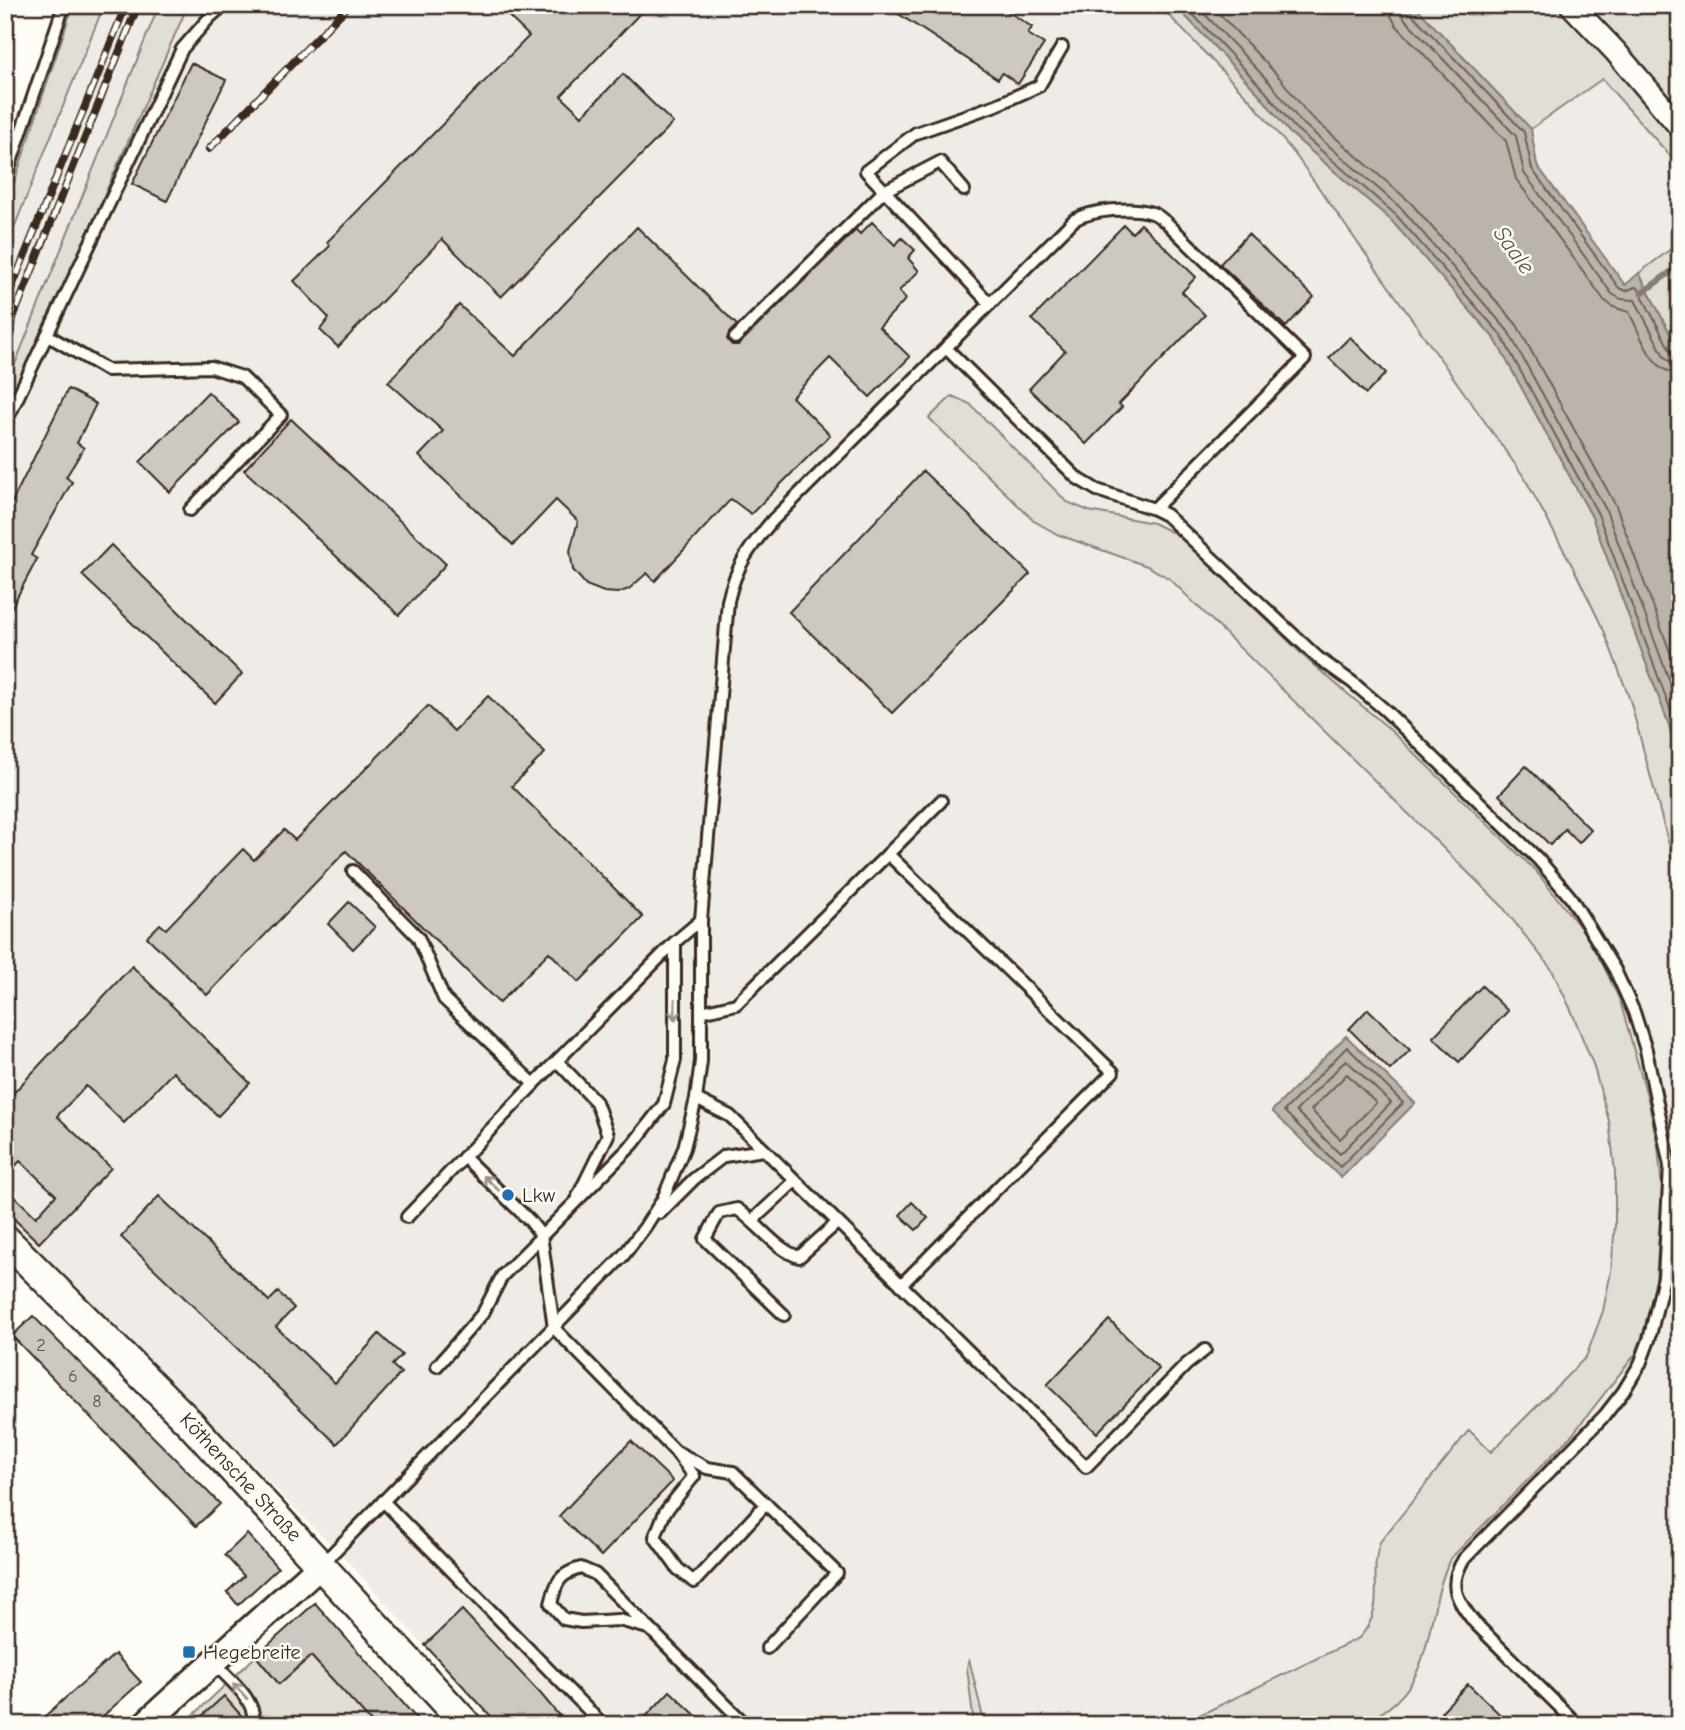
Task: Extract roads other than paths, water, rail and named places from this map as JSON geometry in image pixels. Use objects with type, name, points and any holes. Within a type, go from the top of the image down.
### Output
[{"type":"main road","name":"Köthensche Straße","points":[[5,1239],[136,1367],[467,1725]]},
{"type":"street","points":[[1571,5],[1615,51],[1680,127]]},
{"type":"street","points":[[144,1725],[321,1564]]},
{"type":"lane","points":[[5,180],[64,5]]},
{"type":"lane","points":[[5,424],[182,50],[224,5]]},
{"type":"lane","points":[[990,304],[866,171],[916,134],[1040,86],[1062,47]]},
{"type":"lane","points":[[735,338],[884,191],[940,162],[964,190]]},
{"type":"lane","points":[[321,1564],[623,1256],[663,1199],[684,1148],[696,1098],[701,1061],[701,920],[728,601],[734,576],[747,551],[772,521],[1073,220],[1095,213],[1153,213],[1166,222],[1305,358],[1154,509]]},
{"type":"lane","points":[[47,335],[107,370],[211,367],[242,377],[281,415],[190,510]]},
{"type":"lane","points":[[946,348],[1077,478],[1097,490],[1166,515],[1317,657],[1385,710],[1538,860],[1571,898],[1615,970],[1634,1012],[1649,1062],[1670,1166],[1664,1277],[1649,1340],[1640,1364],[1605,1415],[1464,1559],[1455,1572],[1455,1590],[1468,1615],[1578,1725]]},
{"type":"lane","points":[[701,1012],[736,1004],[941,801]]},
{"type":"lane","points":[[888,854],[1113,1072],[901,1285]]},
{"type":"lane","points":[[353,871],[418,937],[444,999],[534,1084]]},
{"type":"lane","points":[[407,1217],[556,1061],[675,942],[701,920]]},
{"type":"lane","points":[[437,1366],[483,1313],[502,1276],[633,1144],[664,1104],[675,1060],[675,942]]},
{"type":"lane","points":[[556,1061],[596,1102],[608,1135],[574,1205]]},
{"type":"lane","points":[[696,1098],[730,1116],[1086,1467],[1187,1364],[1205,1350]]},
{"type":"lane","points":[[645,1227],[694,1179],[724,1156],[764,1150]]},
{"type":"lane","points":[[464,1157],[541,1235],[554,1328],[676,1452],[694,1476],[665,1512],[655,1537],[678,1569],[694,1582],[766,1504]]},
{"type":"lane","points":[[753,1220],[795,1181]]},
{"type":"lane","points":[[784,1315],[705,1239],[719,1213],[737,1209],[753,1220],[786,1253],[799,1257],[838,1223]]},
{"type":"lane","points":[[676,1452],[707,1468],[733,1472],[837,1573],[767,1648]]},
{"type":"lane","points":[[383,1501],[603,1725]]},
{"type":"lane","points":[[648,1628],[619,1620],[581,1622],[564,1619],[551,1604],[555,1587],[565,1573],[581,1568],[595,1574],[746,1725]]},
{"type":"lane","points":[[214,1663],[249,1702],[254,1712],[253,1725]]},
{"type":"water","name":"Saale","points":[[1175,5],[1414,5],[1531,129],[1537,165],[1625,285],[1639,273],[1680,353],[1680,769],[1669,725],[1592,517],[1495,339],[1391,220],[1289,132],[1260,95]]},
{"type":"water","points":[[1346,1036],[1415,1103],[1341,1178],[1272,1111]]},
{"type":"waterway","points":[[1642,293],[1680,265]]},
{"type":"railway","points":[[5,304],[126,5]]},
{"type":"railway","points":[[5,338],[138,5]]},
{"type":"railway","points":[[209,149],[349,5]]},
{"type":"place","name":"Lkw","points":[[508,1195]]},
{"type":"place","name":"Hegebreite","points":[[189,1652]]}]
